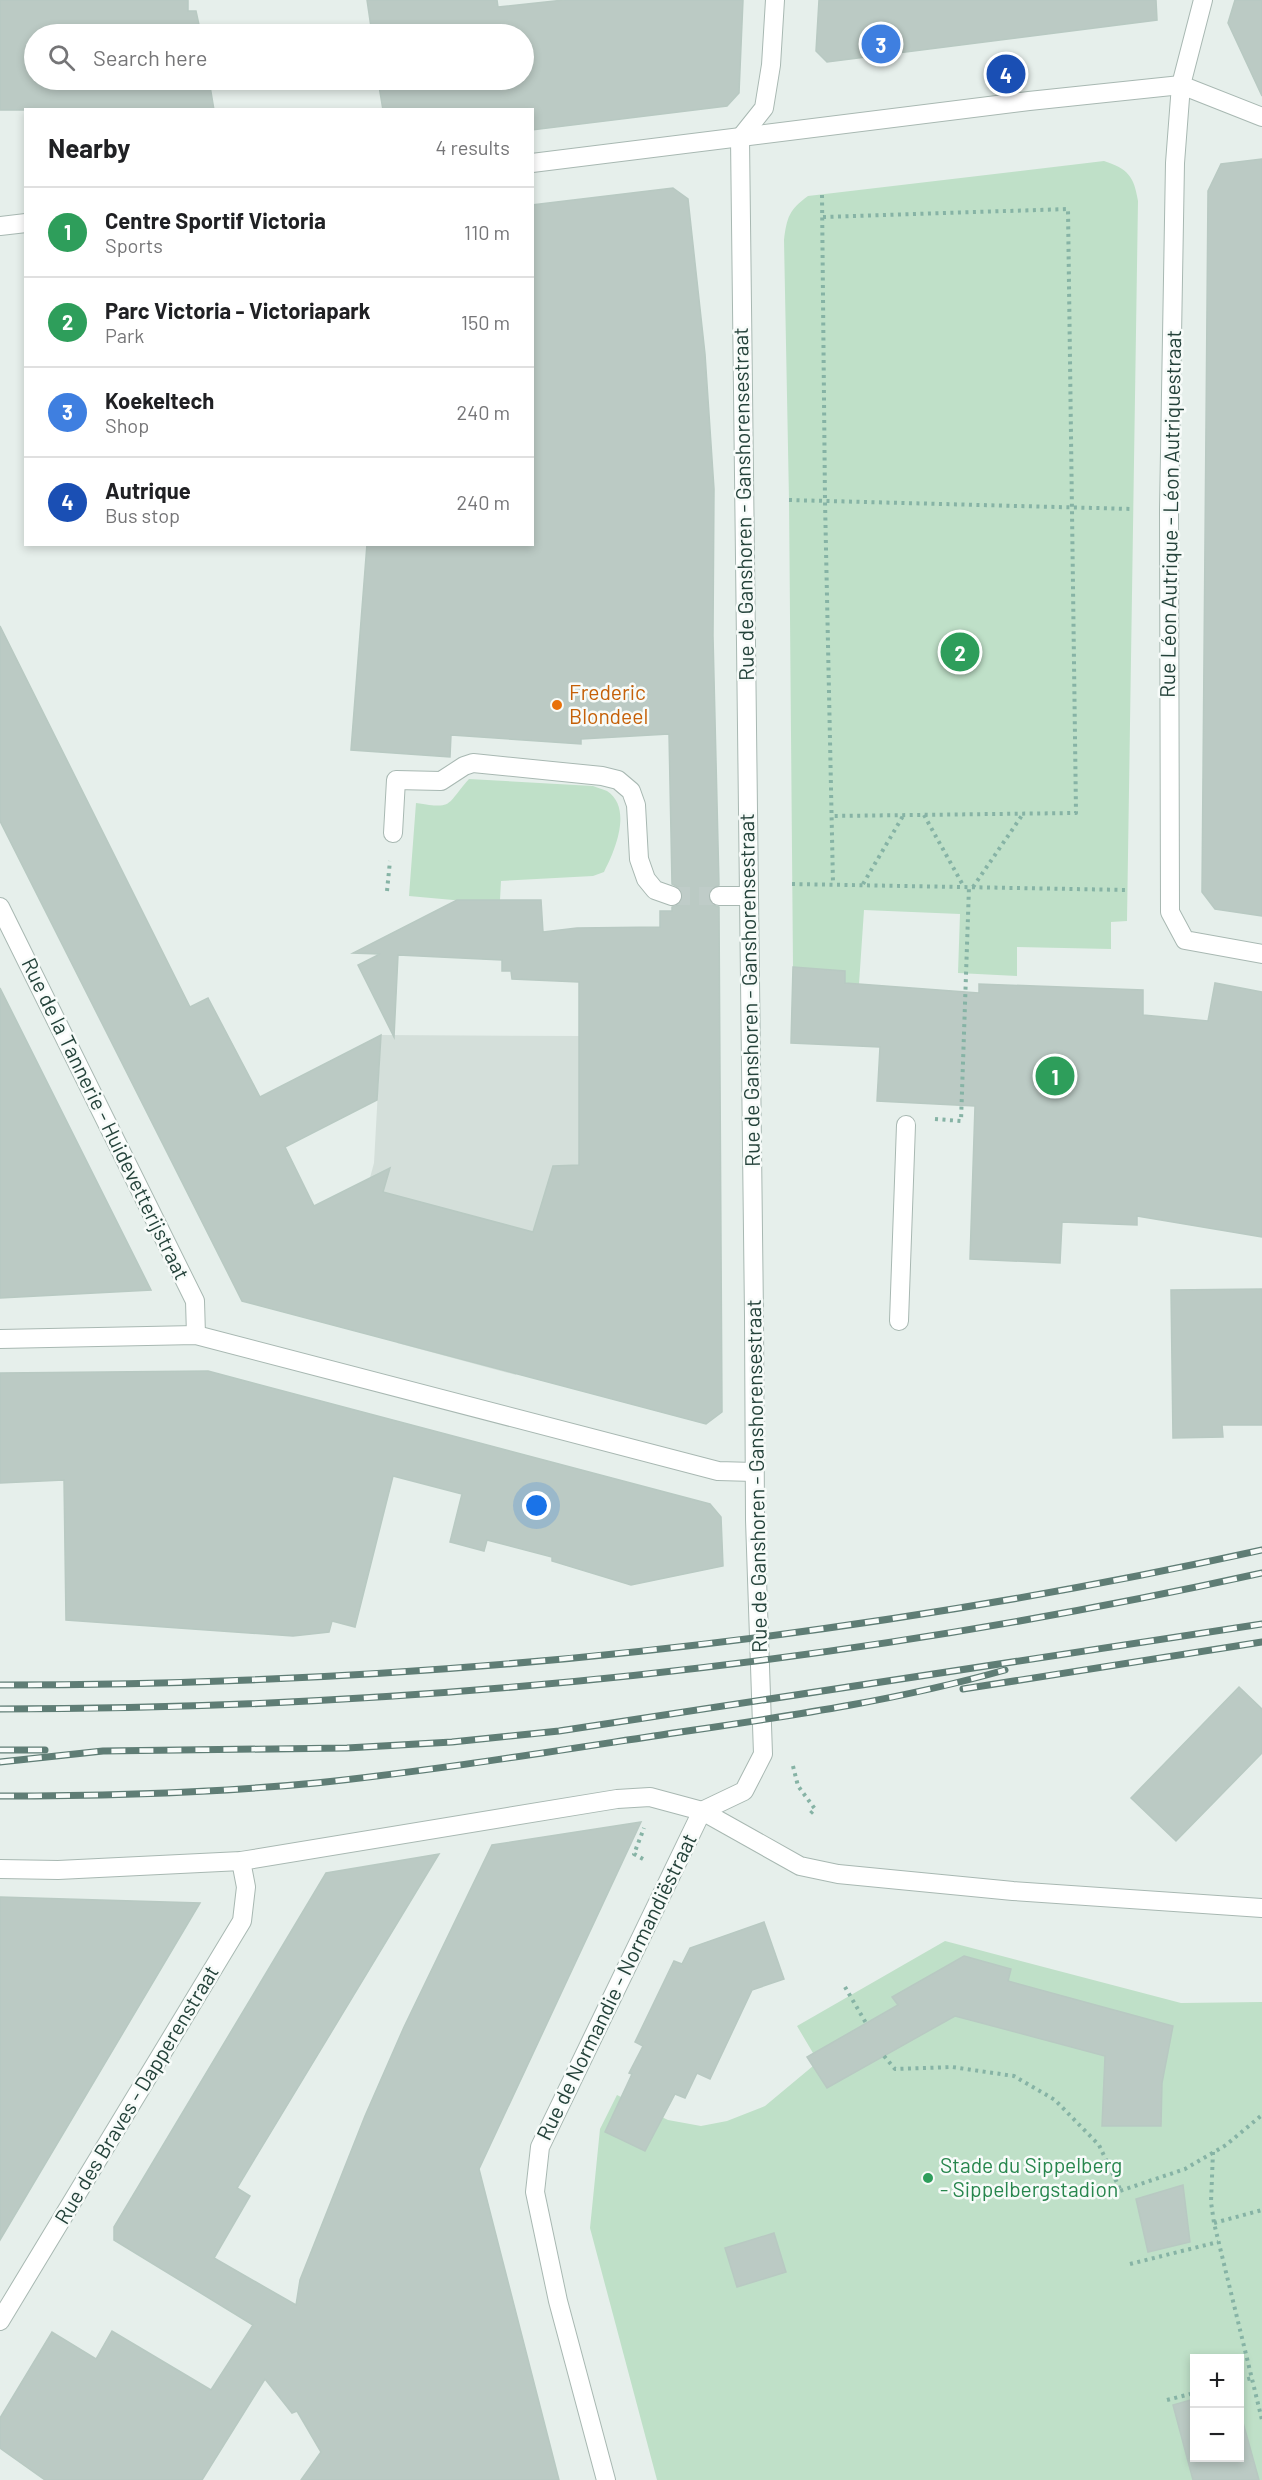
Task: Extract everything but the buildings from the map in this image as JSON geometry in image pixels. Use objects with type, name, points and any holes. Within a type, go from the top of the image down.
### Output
[{"type":"street","points":[[740,138],[764,108],[771,65],[775,0]]},
{"type":"street","name":"Rue Léon Autrique - Léon Autriquestraat","points":[[1203,0],[1181,85],[1175,163],[1169,510],[1168,876],[1170,912],[1185,940],[1262,954]]},
{"type":"street","points":[[534,163],[1029,101],[1181,85],[1262,117]]},
{"type":"street","name":"Rue de Ganshoren - Ganshorensestraat","points":[[702,1811],[744,1791],[763,1754],[754,1472],[740,138]]},
{"type":"street","points":[[0,226],[24,223]]},
{"type":"street","points":[[393,833],[396,780],[441,780],[473,763],[603,776],[618,780],[632,791],[636,805],[639,859],[646,879],[655,891],[672,896]]},
{"type":"street","points":[[719,896],[749,896]]},
{"type":"street","name":"Rue de la Tannerie - Huidevetterijstraat","points":[[0,907],[195,1301],[196,1335]]},
{"type":"street","points":[[899,1322],[906,1125]]},
{"type":"street","points":[[0,1339],[196,1335],[718,1471],[754,1472]]},
{"type":"street","points":[[0,1869],[58,1870],[241,1861],[617,1799],[650,1797],[702,1811],[800,1866],[838,1874],[1013,1892],[1262,1908]]},
{"type":"street","name":"Rue de Normandie - Normandiëstraat","points":[[606,2480],[558,2301],[535,2192],[540,2147],[702,1811]]},
{"type":"street","name":"Rue des Braves - Dapperenstraat","points":[[0,2321],[242,1921],[246,1887],[241,1861]]},
{"type":"path","points":[[822,195],[832,884]]},
{"type":"path","points":[[823,217],[1068,209],[1076,813],[831,816]]},
{"type":"path","points":[[789,500],[1133,509]]},
{"type":"path","points":[[969,887],[1024,813]]},
{"type":"path","points":[[863,885],[903,815]]},
{"type":"path","points":[[906,1125],[906,1117],[961,1121],[969,887],[924,815]]},
{"type":"path","points":[[792,884],[1128,890]]},
{"type":"path","points":[[792,1763],[798,1786],[814,1809],[809,1815]]},
{"type":"path","points":[[643,1859],[634,1854],[646,1824]]},
{"type":"path","points":[[845,1987],[866,2024]]},
{"type":"path","points":[[884,2056],[895,2069],[952,2067],[1014,2076],[1055,2100],[1099,2145],[1120,2189]]},
{"type":"path","points":[[1099,2198],[1120,2189],[1185,2169],[1226,2145],[1262,2115]]},
{"type":"path","points":[[1213,2152],[1211,2202],[1214,2223],[1262,2420]]},
{"type":"path","points":[[1214,2223],[1262,2210]]},
{"type":"path","points":[[1130,2264],[1218,2242]]},
{"type":"path","points":[[1244,2380],[1252,2378]]},
{"type":"path","points":[[1167,2400],[1190,2394]]},
{"type":"shaded area","points":[[381,1035],[580,1036],[587,1164],[551,1247],[516,1375],[397,1343],[414,1276],[365,1196],[374,1163]]},
{"type":"green space","points":[[1104,161],[1119,167],[1132,179],[1138,201],[1127,921],[1111,922],[1111,949],[1017,947],[1017,976],[958,973],[960,914],[864,910],[859,984],[845,983],[844,971],[793,967],[784,240],[786,225],[793,210],[808,196]]},
{"type":"green space","points":[[469,779],[593,786],[607,791],[615,798],[620,819],[617,842],[604,872],[593,876],[501,881],[500,900],[453,900],[409,896],[416,803],[437,806],[448,803]]},
{"type":"green space","name":"Stade du Sippelberg - Sippelbergstadion","points":[[945,1941],[1181,2003],[1262,2002],[1262,2480],[657,2480],[590,2228],[600,2129],[617,2095],[668,2120],[701,2126],[727,2121],[765,2106],[813,2066],[807,2057],[813,2053],[797,2026]]},
{"type":"tunnel","points":[[672,896],[719,896]]},
{"type":"railway","points":[[0,1685],[159,1683],[318,1677],[635,1652],[793,1633],[950,1609],[1107,1582],[1262,1550]]},
{"type":"railway","points":[[0,1709],[159,1707],[318,1701],[476,1690],[635,1675],[793,1656],[950,1633],[1107,1605],[1262,1573]]},
{"type":"railway","points":[[0,1762],[103,1751],[347,1748],[452,1742],[559,1731],[1262,1624]]},
{"type":"railway","points":[[963,1689],[1262,1642]]},
{"type":"railway","points":[[0,1796],[198,1792],[316,1783],[401,1773],[831,1709],[918,1692],[1005,1670]]},
{"type":"railway","points":[[0,1750],[45,1750]]},
{"type":"place","name":"Koekeltech","points":[[881,44]]},
{"type":"place","name":"Autrique","points":[[1006,74]]},
{"type":"place","name":"Parc Victoria - Victoriapark","points":[[960,652]]},
{"type":"place","name":"Frederic Blondeel","points":[[557,705]]},
{"type":"place","name":"Centre Sportif Victoria","points":[[1055,1076]]},
{"type":"place","name":"Stade du Sippelberg - Sippelbergstadion","points":[[928,2178]]}]
